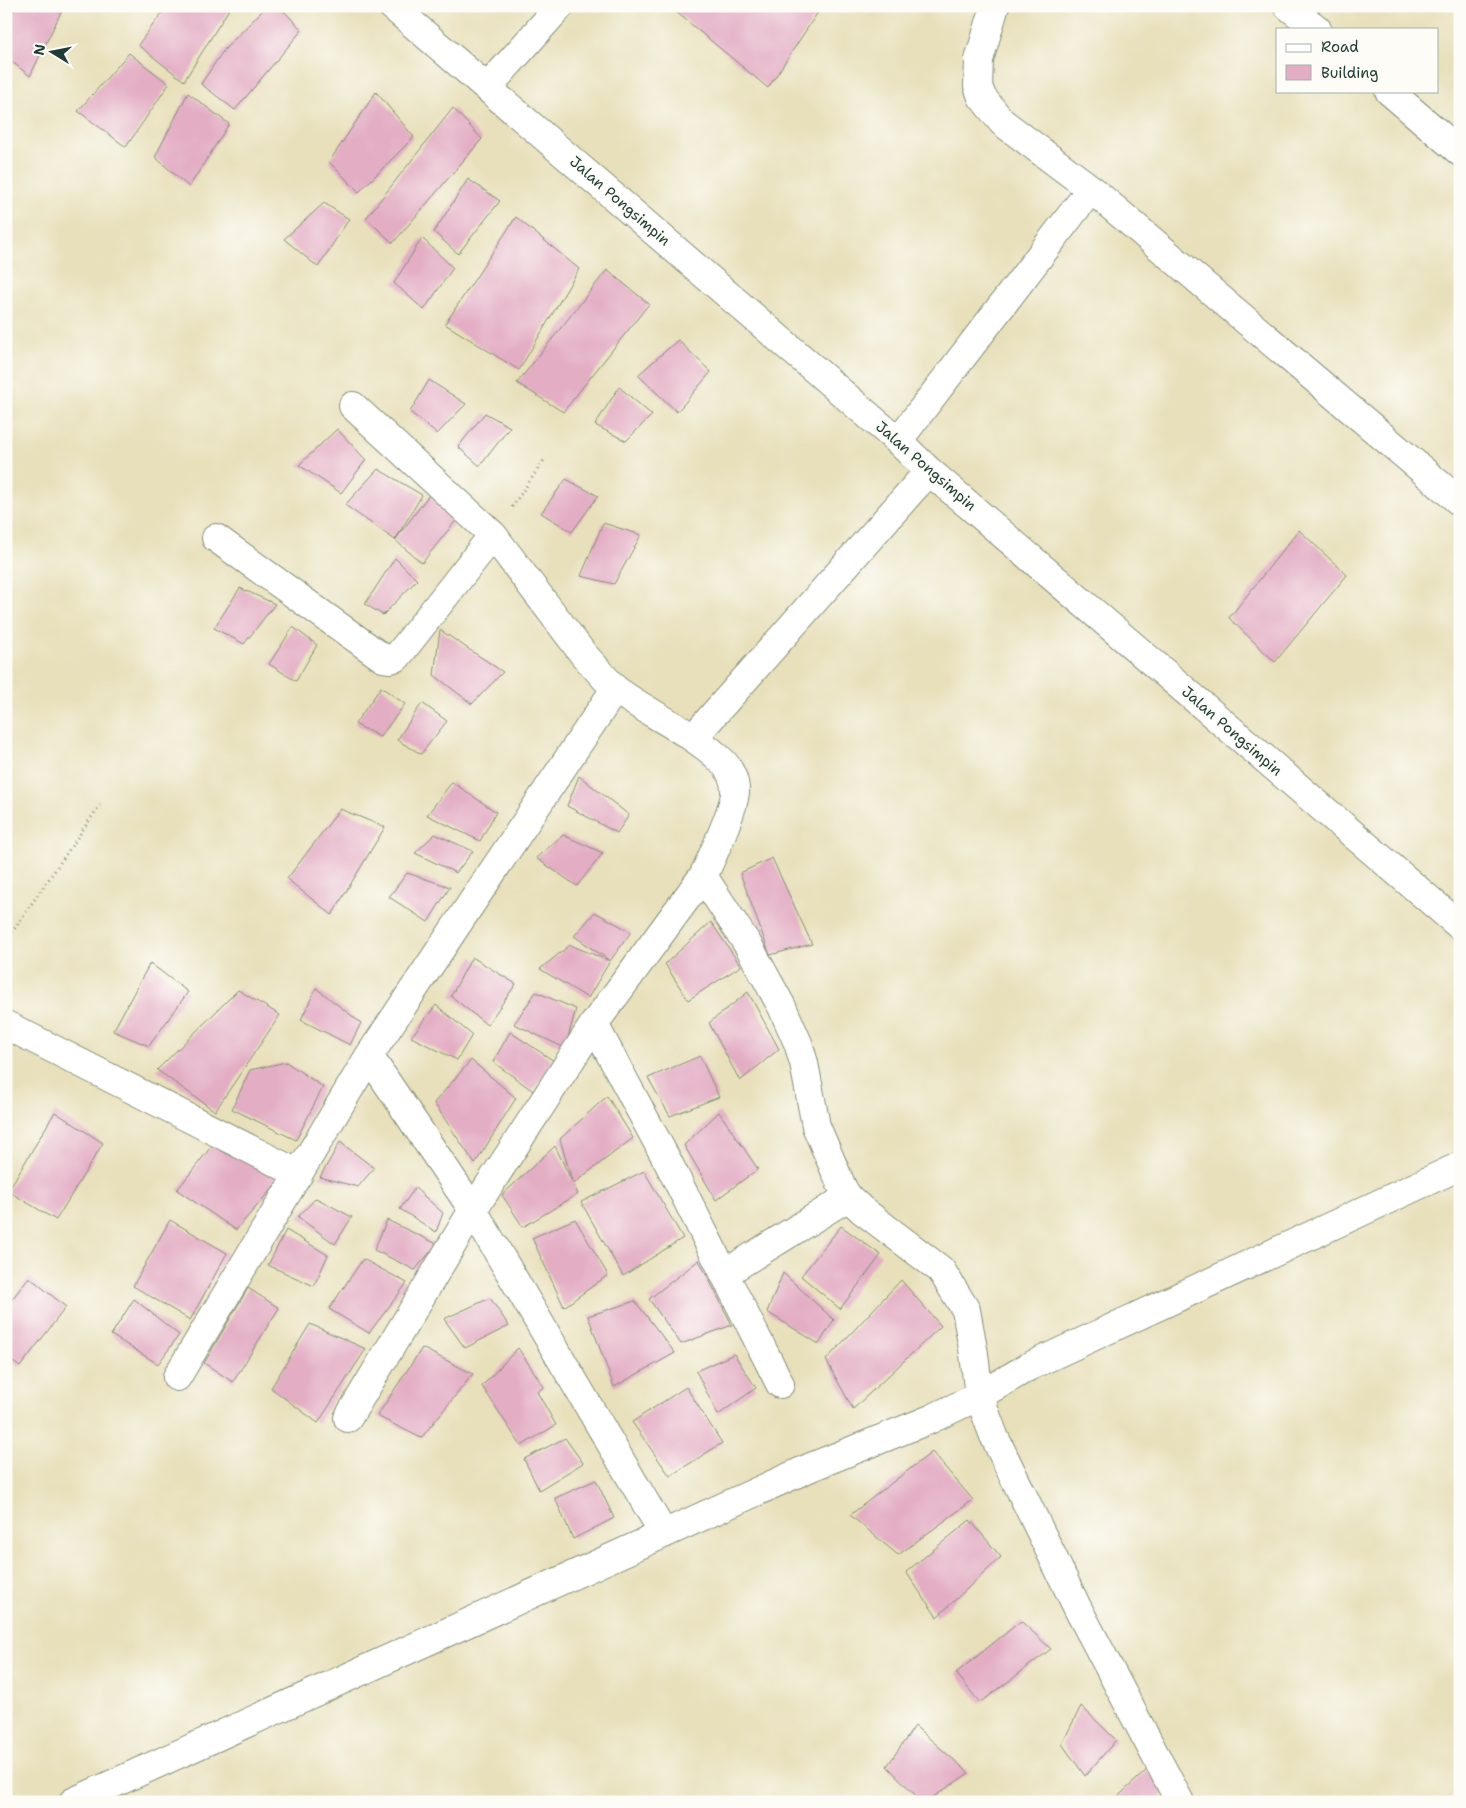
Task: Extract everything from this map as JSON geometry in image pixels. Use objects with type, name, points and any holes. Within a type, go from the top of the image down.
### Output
[{"type":"street","name":"Jalan Pongsimpin","points":[[392,6],[898,441],[929,471],[1460,926]]},
{"type":"street","points":[[488,87],[560,6]]},
{"type":"street","points":[[995,6],[979,60],[978,86],[982,97],[1002,122],[1091,189],[1460,502]]},
{"type":"street","points":[[1288,6],[1316,28]]},
{"type":"street","points":[[1390,92],[1460,152]]},
{"type":"street","points":[[898,441],[1091,189]]},
{"type":"street","points":[[348,1418],[473,1210],[594,1024],[703,876],[736,791],[724,763],[692,738],[642,708],[615,689],[584,655],[494,534],[353,406]]},
{"type":"street","points":[[692,738],[929,471]]},
{"type":"street","points":[[216,538],[383,658],[391,660],[397,657],[494,534]]},
{"type":"street","points":[[177,1378],[369,1056],[615,689]]},
{"type":"street","points":[[703,876],[748,945],[786,1016],[798,1043],[804,1063],[816,1126],[837,1179],[848,1197],[941,1270],[966,1310],[979,1396],[994,1436],[1078,1609],[1180,1802]]},
{"type":"street","points":[[6,1024],[299,1174]]},
{"type":"street","points":[[594,1024],[668,1162],[780,1384]]},
{"type":"street","points":[[369,1056],[473,1210],[664,1534]]},
{"type":"street","points":[[73,1802],[811,1467],[931,1419],[979,1396],[1028,1367],[1460,1166]]},
{"type":"street","points":[[724,1274],[848,1197]]},
{"type":"path","points":[[494,534],[544,460]]},
{"type":"path","points":[[6,940],[100,805]]},
{"type":"building","points":[[17,6],[64,6],[30,76],[6,57],[6,20]]},
{"type":"building","points":[[167,6],[231,6],[184,81],[138,45]]},
{"type":"building","points":[[267,6],[279,6],[302,30],[235,110],[201,84],[223,51]]},
{"type":"building","points":[[669,6],[812,6],[818,12],[768,88]]},
{"type":"building","points":[[129,53],[169,84],[126,147],[78,111]]},
{"type":"building","points":[[376,92],[414,137],[359,192],[329,162]]},
{"type":"building","points":[[188,93],[229,124],[189,187],[155,157]]},
{"type":"building","points":[[453,108],[482,139],[393,243],[366,218]]},
{"type":"building","points":[[468,179],[500,201],[458,254],[434,232]]},
{"type":"building","points":[[324,203],[349,219],[318,267],[284,239]]},
{"type":"building","points":[[516,217],[579,269],[519,370],[445,324]]},
{"type":"building","points":[[422,238],[453,268],[424,310],[394,283]]},
{"type":"building","points":[[607,270],[649,304],[563,412],[517,383]]},
{"type":"building","points":[[678,340],[711,372],[677,412],[638,375]]},
{"type":"building","points":[[429,380],[466,404],[437,434],[410,412]]},
{"type":"building","points":[[619,387],[652,415],[626,441],[595,425]]},
{"type":"building","points":[[485,413],[510,427],[480,466],[458,447]]},
{"type":"building","points":[[337,429],[366,460],[341,493],[299,465]]},
{"type":"building","points":[[378,469],[422,495],[395,540],[345,505]]},
{"type":"building","points":[[566,479],[598,496],[572,532],[541,513]]},
{"type":"building","points":[[429,495],[457,519],[422,563],[395,540]]},
{"type":"building","points":[[603,523],[641,535],[614,584],[581,576]]},
{"type":"building","points":[[1299,530],[1347,575],[1275,662],[1229,618]]},
{"type":"building","points":[[395,558],[417,580],[383,615],[365,604]]},
{"type":"building","points":[[240,588],[275,604],[244,644],[214,628]]},
{"type":"building","points":[[293,627],[317,645],[296,681],[269,664]]},
{"type":"building","points":[[440,630],[503,672],[472,704],[434,675]]},
{"type":"building","points":[[381,687],[405,704],[380,737],[355,724]]},
{"type":"building","points":[[422,703],[447,721],[421,754],[397,740]]},
{"type":"building","points":[[579,776],[629,815],[617,833],[567,806]]},
{"type":"building","points":[[452,782],[496,812],[480,841],[427,815]]},
{"type":"building","points":[[340,809],[385,827],[332,915],[287,879]]},
{"type":"building","points":[[435,834],[473,851],[456,873],[415,853]]},
{"type":"building","points":[[563,835],[603,853],[577,886],[536,858]]},
{"type":"building","points":[[772,858],[812,944],[770,955],[740,873]]},
{"type":"building","points":[[407,873],[450,887],[428,922],[389,897]]},
{"type":"building","points":[[595,912],[631,932],[610,961],[574,936]]},
{"type":"building","points":[[711,922],[741,966],[688,1000],[665,964]]},
{"type":"building","points":[[570,945],[610,961],[588,998],[540,969]]},
{"type":"building","points":[[472,957],[516,984],[487,1025],[451,996]]},
{"type":"building","points":[[150,963],[188,992],[149,1046],[113,1031]]},
{"type":"building","points":[[316,988],[361,1023],[350,1045],[301,1020]]},
{"type":"building","points":[[238,990],[280,1015],[215,1111],[157,1070]]},
{"type":"building","points":[[536,992],[576,1009],[565,1048],[514,1024]]},
{"type":"building","points":[[748,992],[779,1049],[740,1081],[709,1023]]},
{"type":"building","points":[[436,1005],[472,1035],[457,1060],[411,1037]]},
{"type":"building","points":[[510,1032],[554,1061],[533,1091],[493,1062]]},
{"type":"building","points":[[700,1056],[719,1097],[670,1116],[648,1078]]},
{"type":"building","points":[[471,1060],[516,1098],[475,1164],[434,1103]]},
{"type":"building","points":[[286,1062],[323,1087],[296,1140],[232,1109],[250,1070]]},
{"type":"building","points":[[607,1096],[633,1138],[573,1184],[560,1139]]},
{"type":"building","points":[[55,1112],[103,1143],[56,1220],[8,1191]]},
{"type":"building","points":[[719,1112],[758,1169],[716,1200],[684,1145]]},
{"type":"building","points":[[340,1142],[374,1168],[358,1187],[320,1177]]},
{"type":"building","points":[[214,1143],[282,1177],[236,1230],[177,1190]]},
{"type":"building","points":[[555,1146],[578,1194],[523,1227],[502,1195]]},
{"type":"building","points":[[644,1171],[683,1238],[623,1276],[581,1202]]},
{"type":"building","points":[[415,1188],[443,1213],[436,1232],[400,1209]]},
{"type":"building","points":[[316,1198],[352,1217],[335,1244],[298,1217]]},
{"type":"building","points":[[575,1219],[608,1275],[564,1307],[532,1238]]},
{"type":"building","points":[[170,1220],[227,1253],[190,1320],[133,1286]]},
{"type":"building","points":[[387,1220],[437,1244],[415,1270],[374,1250]]},
{"type":"building","points":[[841,1226],[881,1255],[840,1309],[801,1276]]},
{"type":"building","points":[[286,1230],[328,1255],[314,1286],[268,1265]]},
{"type":"building","points":[[363,1259],[407,1283],[369,1333],[329,1309]]},
{"type":"building","points":[[699,1260],[732,1325],[681,1344],[649,1299]]},
{"type":"building","points":[[783,1273],[834,1320],[819,1344],[767,1312]]},
{"type":"building","points":[[29,1277],[66,1307],[20,1367],[6,1357],[6,1307]]},
{"type":"building","points":[[901,1280],[941,1326],[853,1409],[826,1360]]},
{"type":"building","points":[[248,1288],[279,1308],[233,1382],[204,1363]]},
{"type":"building","points":[[490,1298],[509,1326],[465,1348],[444,1319]]},
{"type":"building","points":[[134,1299],[179,1335],[158,1364],[111,1335]]},
{"type":"building","points":[[635,1301],[675,1353],[614,1387],[588,1316]]},
{"type":"building","points":[[310,1324],[366,1349],[318,1423],[271,1388]]},
{"type":"building","points":[[422,1348],[473,1374],[421,1438],[377,1416]]},
{"type":"building","points":[[518,1348],[544,1387],[537,1392],[556,1425],[521,1446],[482,1386]]},
{"type":"building","points":[[734,1354],[756,1388],[718,1415],[696,1371]]},
{"type":"building","points":[[686,1387],[722,1443],[670,1476],[632,1422]]},
{"type":"building","points":[[565,1438],[583,1463],[539,1490],[524,1459]]},
{"type":"building","points":[[932,1452],[973,1500],[898,1555],[850,1515]]},
{"type":"building","points":[[596,1480],[614,1518],[573,1539],[555,1498]]},
{"type":"building","points":[[970,1520],[1001,1557],[937,1617],[906,1572]]},
{"type":"building","points":[[1021,1621],[1051,1649],[980,1703],[956,1673]]},
{"type":"building","points":[[1081,1706],[1116,1740],[1085,1776],[1062,1744]]},
{"type":"building","points":[[915,1726],[969,1773],[926,1802],[922,1802],[887,1766]]},
{"type":"building","points":[[1149,1768],[1167,1791],[1154,1802],[1112,1802]]}]
